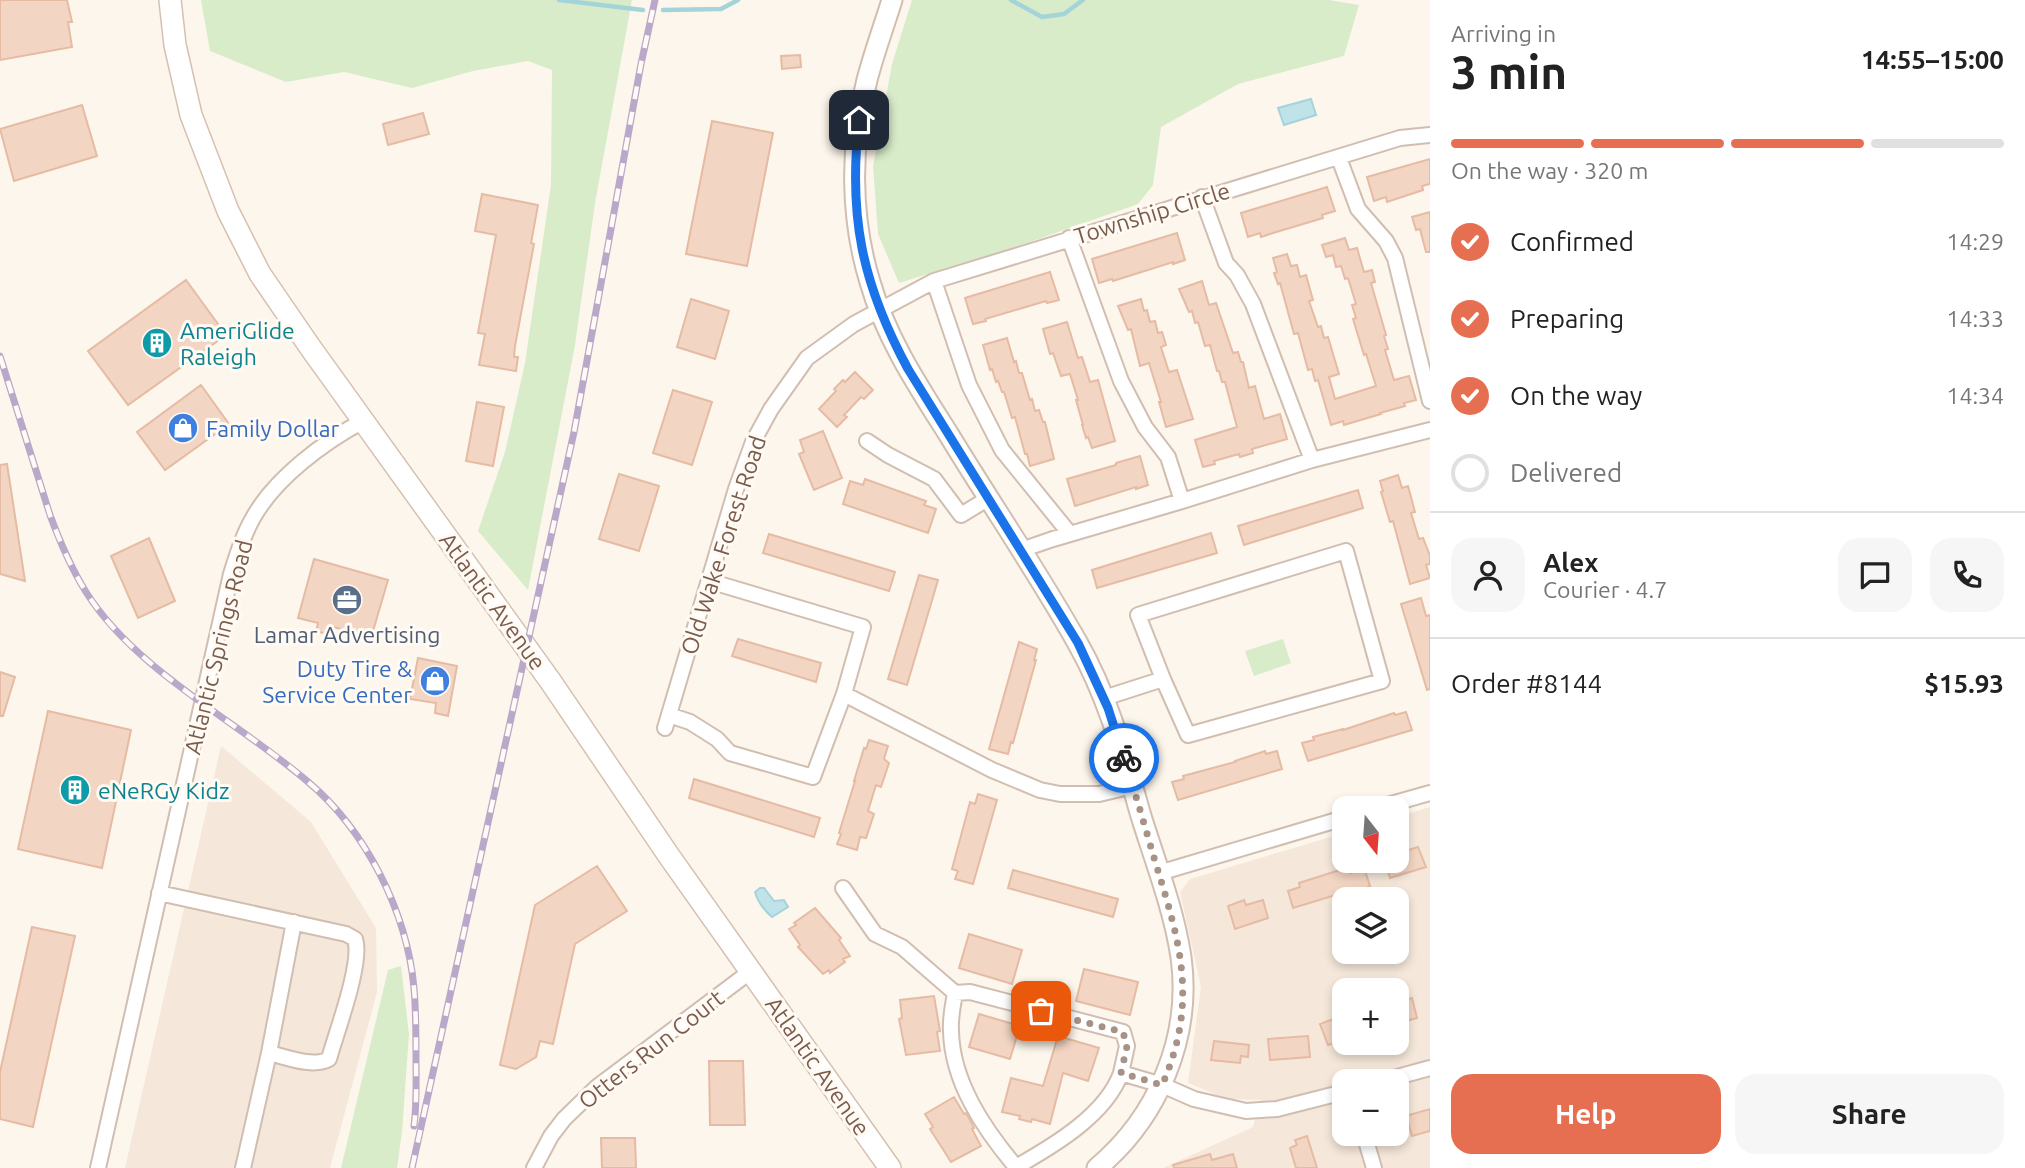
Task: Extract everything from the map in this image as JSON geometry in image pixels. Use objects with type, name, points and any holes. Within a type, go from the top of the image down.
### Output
[{"type":"main road","name":"Atlantic Avenue","points":[[170,0],[175,45],[191,115],[228,211],[260,274],[551,682],[890,1168]]},
{"type":"street","points":[[892,0],[867,81],[855,153],[858,225],[869,279],[892,340],[908,369],[1078,643],[1104,698],[1133,786],[1181,954],[1183,991],[1179,1030],[1162,1085],[1135,1129],[1097,1168]]},
{"type":"street","name":"Township Circle","points":[[880,311],[934,281],[1400,138],[1430,135]]},
{"type":"street","points":[[1339,158],[1358,209],[1386,242],[1395,258],[1430,401]]},
{"type":"street","points":[[1202,198],[1226,262],[1237,275],[1253,304],[1312,460]]},
{"type":"street","points":[[1069,239],[1121,381],[1145,427],[1168,457],[1182,501]]},
{"type":"street","points":[[934,281],[969,385],[1002,450],[1070,534]]},
{"type":"street","name":"Old Wake Forest Road","points":[[844,694],[813,777],[730,752],[717,739],[690,722],[667,722],[740,477],[753,442],[771,410],[807,358],[854,324],[880,311]]},
{"type":"street","name":"Atlantic Springs Road","points":[[98,1168],[231,574],[242,541],[253,516],[291,472],[334,438],[363,421]]},
{"type":"street","points":[[1021,550],[1312,460],[1430,430]]},
{"type":"street","points":[[867,441],[934,479],[961,515],[989,498]]},
{"type":"street","points":[[1346,551],[1381,681],[1188,735],[1163,679],[1138,615],[1346,551]]},
{"type":"street","points":[[709,581],[863,628],[844,694],[992,770],[1040,790],[1060,794],[1099,794],[1133,786]]},
{"type":"street","points":[[1104,698],[1163,679]]},
{"type":"street","points":[[1409,799],[1430,793]]},
{"type":"street","points":[[1159,873],[1332,822]]},
{"type":"street","points":[[843,888],[876,934],[902,947],[955,993],[970,992],[1123,1032],[1127,1046],[1116,1086],[1093,1113],[1053,1146],[1015,1167],[993,1139],[959,1076],[951,1029],[955,993]]},
{"type":"street","points":[[159,893],[346,934],[355,939],[358,947],[356,964],[329,1059],[314,1063],[269,1053]]},
{"type":"street","points":[[243,1168],[269,1053],[294,922]]},
{"type":"street","name":"Otters Run Court","points":[[534,1168],[564,1118],[597,1087],[751,971]]},
{"type":"street","points":[[1409,1074],[1430,1068]]},
{"type":"street","points":[[1121,1073],[1162,1085],[1194,1099],[1246,1111],[1278,1109],[1332,1096]]},
{"type":"street","points":[[1368,1146],[1374,1168]]},
{"type":"shaded area","points":[[221,746],[311,822],[376,928],[377,992],[330,1168],[125,1168]]},
{"type":"shaded area","points":[[1430,807],[1430,1168],[1163,1168],[1253,1127],[1261,1100],[1227,1099],[1188,1083],[1201,987],[1180,892],[1190,879],[1332,837],[1332,873],[1409,873],[1409,813]]},
{"type":"green space","points":[[201,0],[632,0],[595,203],[575,345],[528,590],[478,531],[505,452],[525,363],[551,185],[552,70],[528,61],[473,71],[412,88],[344,72],[286,82],[210,51]]},
{"type":"green space","points":[[912,0],[1329,0],[1359,5],[1344,56],[1238,84],[1161,127],[1153,185],[1138,204],[1027,243],[899,283],[878,234],[873,166],[892,64]]},
{"type":"green space","points":[[1283,639],[1291,663],[1254,676],[1245,651]]},
{"type":"green space","points":[[401,966],[409,1034],[397,1168],[341,1168],[388,970]]},
{"type":"water","points":[[1311,99],[1316,115],[1284,125],[1278,108]]},
{"type":"water","points":[[764,888],[774,901],[784,900],[788,907],[772,917],[756,896],[755,892]]},
{"type":"building","points":[[0,0],[67,0],[72,22],[68,22],[72,47],[0,60]]},
{"type":"building","points":[[800,55],[801,67],[782,69],[781,56]]},
{"type":"building","points":[[82,105],[97,156],[14,181],[0,129]]},
{"type":"building","points":[[423,113],[429,134],[388,145],[383,124]]},
{"type":"building","points":[[712,121],[773,133],[747,266],[686,254]]},
{"type":"building","points":[[1430,159],[1430,184],[1422,186],[1423,190],[1387,202],[1386,197],[1374,201],[1367,177]]},
{"type":"building","points":[[1327,187],[1335,211],[1322,215],[1323,218],[1261,237],[1260,233],[1248,237],[1241,213]]},
{"type":"building","points":[[482,194],[538,205],[531,243],[534,244],[515,346],[514,357],[518,357],[516,371],[479,365],[485,334],[478,333],[496,235],[475,231]]},
{"type":"building","points":[[1430,212],[1430,252],[1426,252],[1420,229],[1416,230],[1412,217]]},
{"type":"building","points":[[1177,233],[1185,260],[1099,283],[1092,259]]},
{"type":"building","points":[[1345,238],[1349,250],[1357,248],[1364,272],[1372,270],[1375,282],[1371,283],[1386,335],[1384,336],[1388,349],[1385,350],[1394,380],[1409,376],[1416,400],[1344,425],[1343,421],[1331,425],[1318,380],[1315,381],[1312,369],[1308,370],[1298,333],[1294,334],[1280,283],[1278,284],[1274,273],[1277,272],[1273,258],[1287,254],[1291,266],[1297,265],[1300,277],[1306,275],[1313,300],[1309,301],[1318,327],[1321,326],[1324,338],[1328,337],[1339,374],[1329,377],[1335,399],[1376,386],[1353,319],[1356,318],[1352,305],[1356,304],[1348,278],[1345,279],[1341,266],[1336,267],[1333,255],[1326,257],[1322,245]]},
{"type":"building","points":[[1050,272],[1059,300],[1046,301],[973,324],[965,298]]},
{"type":"building","name":"AmeriGlide Raleigh","points":[[186,280],[226,335],[128,405],[88,351]]},
{"type":"building","points":[[1202,281],[1209,305],[1216,303],[1233,353],[1238,352],[1243,362],[1249,388],[1255,386],[1264,419],[1280,414],[1287,439],[1252,449],[1253,453],[1214,461],[1215,464],[1203,467],[1195,440],[1237,427],[1225,382],[1222,382],[1217,371],[1210,345],[1205,346],[1198,322],[1195,323],[1192,311],[1189,312],[1179,289]]},
{"type":"building","points":[[691,299],[729,311],[715,359],[677,347]]},
{"type":"building","points":[[1141,299],[1150,322],[1155,321],[1158,333],[1162,332],[1166,345],[1161,347],[1169,372],[1177,370],[1193,419],[1166,427],[1149,363],[1140,366],[1131,329],[1128,330],[1118,306]]},
{"type":"building","points":[[1067,322],[1078,358],[1082,357],[1090,382],[1098,380],[1115,441],[1092,448],[1082,425],[1070,374],[1061,376],[1053,353],[1050,354],[1043,329]]},
{"type":"building","points":[[1007,338],[1030,400],[1032,399],[1035,411],[1039,410],[1045,422],[1054,459],[1030,466],[1015,417],[1012,418],[1004,392],[998,381],[996,382],[992,369],[990,370],[983,345]]},
{"type":"building","points":[[855,372],[873,390],[864,399],[861,397],[837,427],[819,409],[836,391],[834,389]]},
{"type":"building","name":"Family Dollar","points":[[201,385],[229,424],[165,470],[137,432]]},
{"type":"building","points":[[673,390],[712,402],[692,465],[653,453]]},
{"type":"building","points":[[477,402],[504,407],[493,466],[466,461]]},
{"type":"building","points":[[823,431],[842,478],[814,490],[799,454],[804,452],[800,440]]},
{"type":"building","points":[[1140,456],[1148,485],[1075,506],[1067,479]]},
{"type":"building","points":[[7,464],[25,581],[0,574],[0,465]]},
{"type":"building","points":[[619,474],[659,486],[639,551],[599,539]]},
{"type":"building","points":[[1398,475],[1402,488],[1408,486],[1415,512],[1411,513],[1419,539],[1423,538],[1430,556],[1430,564],[1426,565],[1430,578],[1410,584],[1393,521],[1390,522],[1381,492],[1380,481]]},
{"type":"building","points":[[865,479],[926,501],[924,505],[936,509],[928,533],[843,504],[850,481],[863,485]]},
{"type":"building","points":[[1358,490],[1363,508],[1244,545],[1238,526]]},
{"type":"building","points":[[1211,533],[1217,553],[1097,588],[1092,570]]},
{"type":"building","points":[[769,534],[895,572],[889,591],[763,553]]},
{"type":"building","points":[[149,538],[175,601],[138,618],[111,556]]},
{"type":"building","points":[[314,559],[388,580],[371,638],[330,626],[327,634],[316,631],[318,623],[298,618]]},
{"type":"building","points":[[919,575],[938,580],[907,685],[888,679]]},
{"type":"building","points":[[1421,598],[1426,616],[1430,615],[1430,689],[1427,690],[1401,604]]},
{"type":"building","points":[[738,639],[821,663],[816,682],[732,656]]},
{"type":"building","points":[[1019,642],[1037,649],[1036,660],[1008,754],[989,749]]},
{"type":"building","points":[[418,658],[457,666],[448,716],[435,713],[436,703],[410,699]]},
{"type":"building","points":[[0,672],[15,677],[3,716],[0,716]]},
{"type":"building","name":"eNeRGy Kidz","points":[[48,711],[131,730],[102,868],[18,849]]},
{"type":"building","points":[[1406,712],[1412,730],[1308,761],[1302,743],[1314,740],[1313,737],[1394,713]]},
{"type":"building","points":[[869,740],[888,746],[884,759],[889,763],[881,787],[876,785],[868,811],[874,814],[866,838],[860,837],[857,850],[837,844],[864,748],[866,749]]},
{"type":"building","points":[[1265,751],[1266,754],[1277,751],[1282,769],[1178,800],[1172,782],[1184,779],[1183,776]]},
{"type":"building","points":[[694,779],[820,818],[814,837],[689,798]]},
{"type":"building","points":[[978,794],[997,800],[973,884],[955,879],[958,871],[952,869],[970,802],[975,804]]},
{"type":"building","points":[[1418,847],[1426,867],[1409,872],[1409,850]]},
{"type":"building","points":[[597,866],[627,911],[575,944],[553,1044],[540,1041],[536,1057],[516,1069],[500,1065],[535,905]]},
{"type":"building","points":[[1013,870],[1118,899],[1113,917],[1008,888]]},
{"type":"building","points":[[1332,872],[1366,873],[1370,886],[1332,887],[1332,896],[1293,908],[1288,891],[1300,887],[1299,883]]},
{"type":"building","points":[[1389,873],[1406,873],[1390,878]]},
{"type":"building","points":[[1244,900],[1246,905],[1263,900],[1268,918],[1235,929],[1228,906]]},
{"type":"building","points":[[815,908],[841,938],[839,940],[850,956],[843,959],[845,962],[830,973],[829,970],[823,974],[798,947],[800,945],[789,929]]},
{"type":"building","points":[[32,927],[75,936],[33,1127],[0,1119],[0,1072]]},
{"type":"building","points":[[969,934],[1022,950],[1012,984],[959,968]]},
{"type":"building","points":[[1084,969],[1138,982],[1130,1015],[1076,1001]]},
{"type":"building","points":[[934,996],[940,1031],[937,1032],[940,1051],[906,1055],[899,1019],[902,1018],[900,1000]]},
{"type":"building","points":[[1412,998],[1417,1018],[1409,1020],[1409,999]]},
{"type":"building","points":[[979,1014],[1020,1026],[1010,1059],[969,1047]]},
{"type":"building","points":[[1332,1020],[1332,1044],[1328,1045],[1320,1024]]},
{"type":"building","points":[[1058,1036],[1099,1048],[1088,1081],[1063,1073],[1050,1124],[1019,1119],[1020,1116],[1002,1112],[1011,1078],[1043,1086]]},
{"type":"building","points":[[1308,1036],[1310,1057],[1270,1060],[1268,1039]]},
{"type":"building","points":[[1214,1041],[1249,1045],[1248,1057],[1241,1056],[1240,1063],[1211,1060]]},
{"type":"building","points":[[709,1061],[743,1061],[745,1125],[710,1125]]},
{"type":"building","points":[[954,1097],[970,1120],[981,1146],[951,1162],[930,1129],[933,1127],[925,1114]]},
{"type":"building","points":[[1430,1109],[1430,1131],[1412,1136],[1409,1115]]},
{"type":"building","points":[[1307,1136],[1317,1168],[1296,1168],[1290,1148],[1297,1145],[1295,1140]]},
{"type":"building","points":[[601,1138],[635,1138],[636,1168],[602,1168]]},
{"type":"building","points":[[1210,1154],[1212,1160],[1233,1154],[1237,1168],[1174,1168],[1173,1165]]},
{"type":"waterway","points":[[559,0],[643,10]]},
{"type":"waterway","points":[[663,10],[721,9],[738,0]]},
{"type":"waterway","points":[[1011,0],[1042,17],[1064,14],[1083,0]]},
{"type":"railway","points":[[412,1168],[574,432],[655,0]]},
{"type":"railway","points":[[0,356],[50,515],[66,555],[86,592],[106,620],[159,670],[307,781],[348,823],[380,874],[403,930],[414,988],[414,1126]]},
{"type":"way so far","points":[[1041,1011],[1123,1032],[1127,1046],[1121,1073],[1162,1085],[1179,1030],[1183,991],[1181,954],[1124,758]]},
{"type":"place","name":"AmeriGlide Raleigh","points":[[157,343]]},
{"type":"place","name":"Family Dollar","points":[[183,428]]},
{"type":"place","name":"Lamar Advertising","points":[[347,600]]},
{"type":"place","name":"Duty Tire & Service Center","points":[[435,681]]},
{"type":"place","name":"eNeRGy Kidz","points":[[75,790]]},
{"type":"route","points":[[859,120],[855,153],[858,225],[869,279],[885,326],[908,369],[1078,643],[1100,687],[1124,758]]}]
